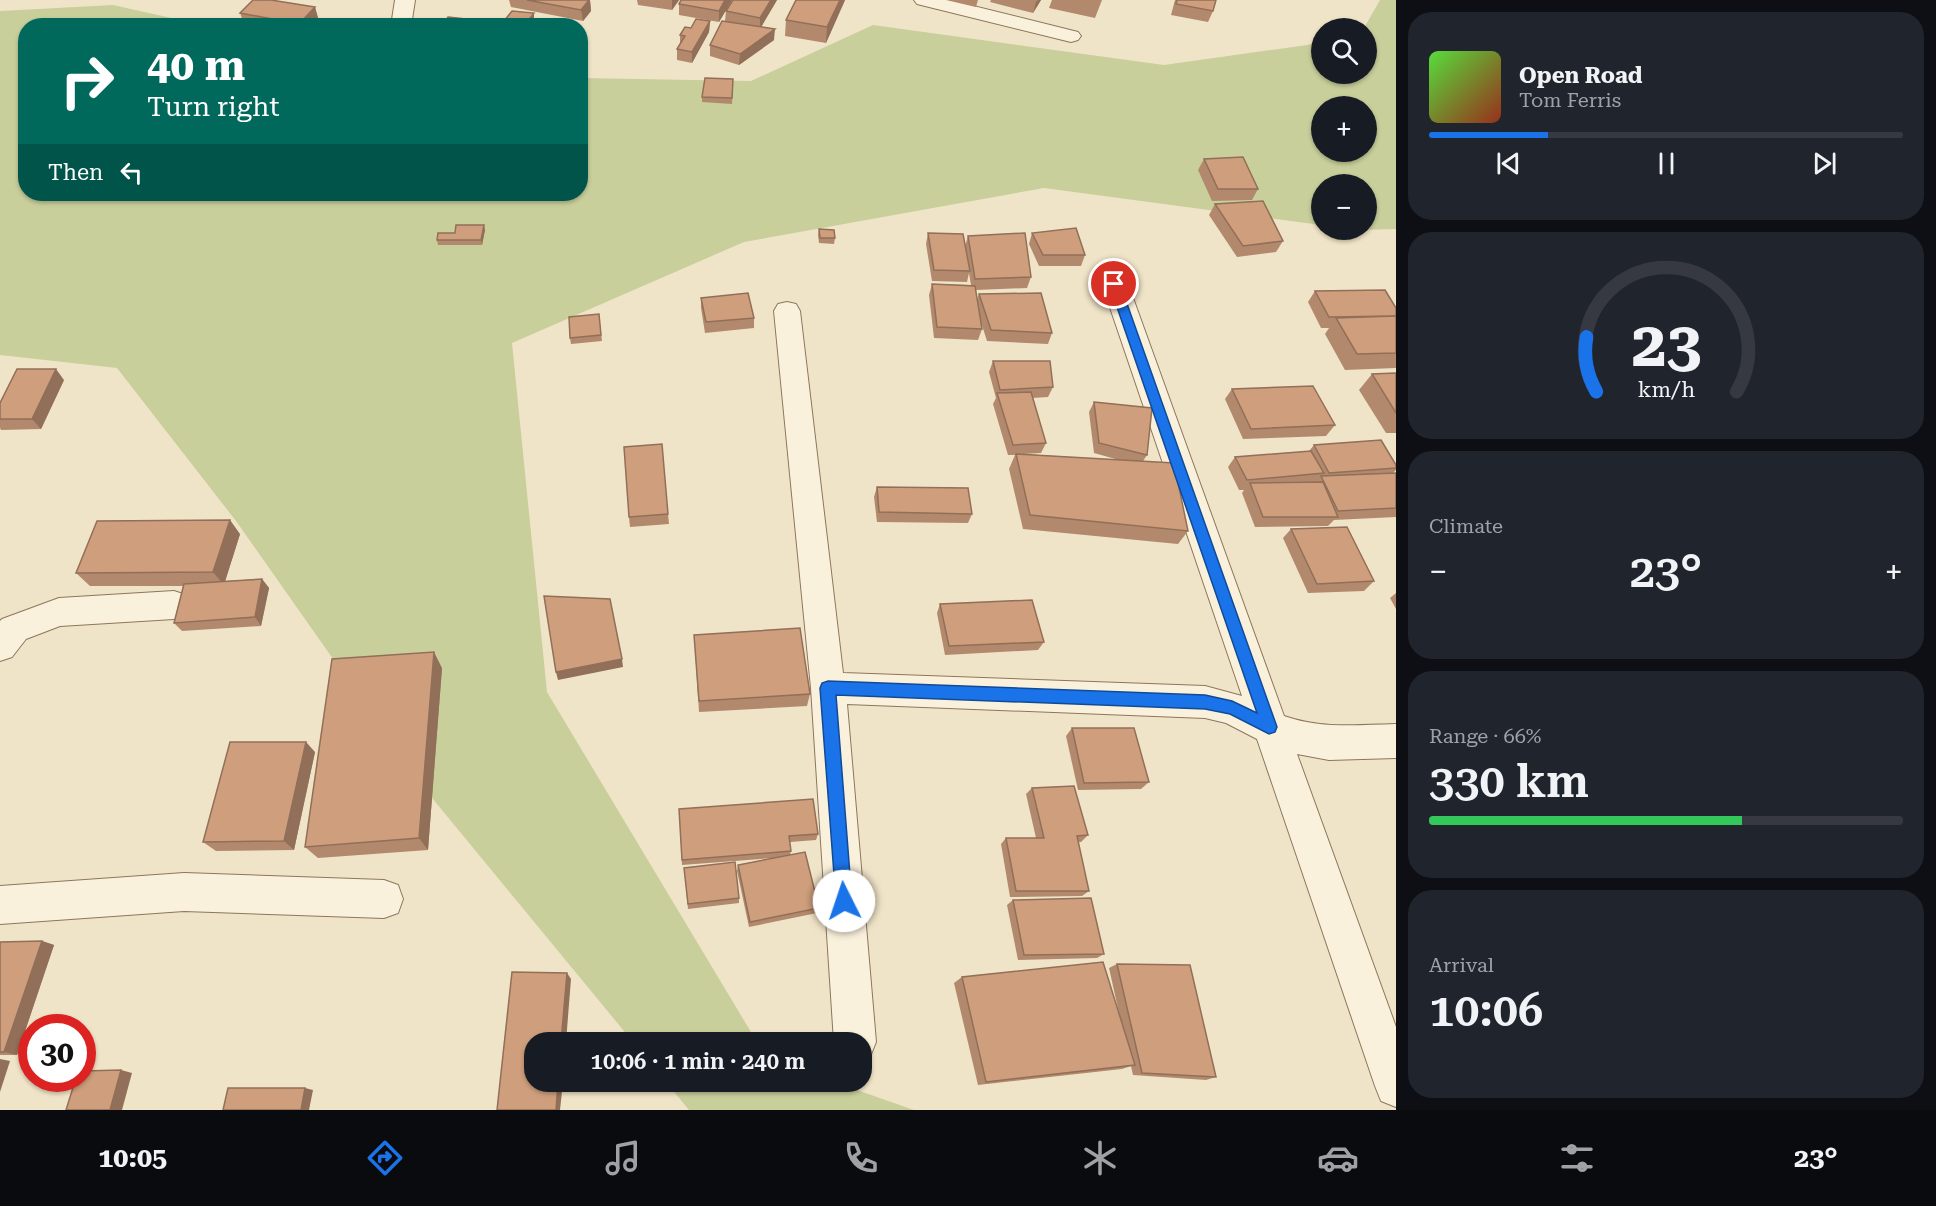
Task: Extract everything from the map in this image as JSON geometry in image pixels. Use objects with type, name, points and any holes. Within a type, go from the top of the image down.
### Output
[{"type":"street","points":[[402,18],[405,0]]},
{"type":"street","points":[[924,0],[1071,36]]},
{"type":"street","points":[[1114,284],[1396,1086]]},
{"type":"street","points":[[787,311],[828,688],[854,1032]]},
{"type":"street","points":[[0,646],[14,628],[59,612],[174,605]]},
{"type":"street","points":[[828,688],[1205,702],[1232,708],[1269,727],[1305,740],[1329,743],[1396,741]]},
{"type":"street","points":[[0,905],[184,892],[384,899]]},
{"type":"green space","points":[[1380,0],[1396,0],[1396,229],[1377,230],[1377,174],[1311,174],[1311,224],[1044,188],[744,242],[512,343],[547,692],[751,1032],[625,1032],[423,787],[236,521],[117,368],[0,355],[0,11],[113,5],[172,18],[18,18],[18,201],[588,201],[588,78],[751,81],[873,25],[1164,65],[1311,44],[1311,84],[1377,84],[1377,18],[1370,18]]},
{"type":"green space","points":[[674,1092],[863,1092],[914,1110],[689,1110]]},
{"type":"building","points":[[253,0],[271,0],[315,7],[305,18],[267,18],[240,13]]},
{"type":"building","points":[[527,0],[589,0],[581,10]]},
{"type":"building","points":[[681,0],[725,0],[719,11],[679,4]]},
{"type":"building","points":[[733,0],[771,0],[760,18],[726,11]]},
{"type":"building","points":[[796,0],[840,0],[827,27],[786,20]]},
{"type":"building","points":[[1177,0],[1216,0],[1213,11],[1176,4]]},
{"type":"building","points":[[512,11],[534,13],[530,18],[506,18]]},
{"type":"building","points":[[696,19],[710,21],[692,52],[677,49],[685,36],[680,35],[685,27],[691,28]]},
{"type":"building","points":[[722,21],[775,29],[740,54],[710,45]]},
{"type":"building","points":[[705,78],[733,79],[732,98],[702,97]]},
{"type":"building","points":[[1243,157],[1258,189],[1218,189],[1204,159]]},
{"type":"building","points":[[1263,201],[1283,241],[1243,246],[1215,204]]},
{"type":"building","points":[[456,225],[484,225],[481,240],[437,240],[438,233],[455,233]]},
{"type":"building","points":[[1076,228],[1085,255],[1043,255],[1032,233]]},
{"type":"building","points":[[819,229],[834,230],[835,238],[820,238]]},
{"type":"building","points":[[928,233],[963,234],[970,271],[934,270]]},
{"type":"building","points":[[1025,233],[1031,277],[975,279],[968,236]]},
{"type":"building","points":[[932,284],[975,286],[982,329],[937,327]]},
{"type":"building","points":[[1385,290],[1396,308],[1396,316],[1329,317],[1315,291]]},
{"type":"building","points":[[748,293],[754,318],[706,322],[701,298]]},
{"type":"building","points":[[1041,293],[1052,333],[991,330],[979,294]]},
{"type":"building","points":[[599,314],[601,335],[570,338],[569,317]]},
{"type":"building","points":[[1396,316],[1396,353],[1357,354],[1336,318]]},
{"type":"building","points":[[993,361],[1050,361],[1053,387],[1000,390]]},
{"type":"building","points":[[17,369],[56,369],[32,419],[0,419],[0,403]]},
{"type":"building","points":[[1396,373],[1396,413],[1372,374]]},
{"type":"building","points":[[1313,386],[1335,425],[1251,429],[1232,389]]},
{"type":"building","points":[[1031,392],[1046,443],[1013,445],[997,393]]},
{"type":"building","points":[[1094,402],[1152,408],[1147,455],[1099,443]]},
{"type":"building","points":[[1381,440],[1396,468],[1329,473],[1314,445]]},
{"type":"building","points":[[662,444],[668,514],[629,517],[624,447]]},
{"type":"building","points":[[1311,451],[1324,473],[1247,480],[1235,457]]},
{"type":"building","points":[[1016,454],[1174,463],[1188,531],[1030,515]]},
{"type":"building","points":[[1396,473],[1396,508],[1338,511],[1321,476]]},
{"type":"building","points":[[1323,482],[1338,517],[1263,517],[1250,483]]},
{"type":"building","points":[[877,487],[968,488],[972,514],[879,512]]},
{"type":"building","points":[[230,520],[213,572],[76,573],[97,521]]},
{"type":"building","points":[[1347,527],[1374,581],[1317,584],[1291,529]]},
{"type":"building","points":[[262,579],[255,617],[174,623],[184,584]]},
{"type":"building","points":[[544,596],[610,599],[622,659],[556,672]]},
{"type":"building","points":[[1032,600],[1044,642],[949,646],[940,604]]},
{"type":"building","points":[[800,628],[810,694],[699,701],[694,635]]},
{"type":"building","points":[[434,652],[419,838],[305,847],[332,659]]},
{"type":"building","points":[[1072,728],[1134,728],[1149,782],[1084,783]]},
{"type":"building","points":[[230,742],[306,742],[284,841],[203,842]]},
{"type":"building","points":[[1074,786],[1088,835],[1077,836],[1089,891],[1016,891],[1006,838],[1044,838],[1032,788]]},
{"type":"building","points":[[813,799],[818,834],[789,836],[791,851],[682,860],[679,809]]},
{"type":"building","points":[[805,852],[819,908],[750,922],[738,865]]},
{"type":"building","points":[[735,862],[739,898],[688,904],[684,868]]},
{"type":"building","points":[[1091,898],[1104,954],[1024,955],[1013,900]]},
{"type":"building","points":[[42,941],[4,1052],[0,1052],[0,942]]},
{"type":"building","points":[[1103,962],[1135,1065],[986,1082],[962,977]]},
{"type":"building","points":[[1117,964],[1190,965],[1216,1077],[1142,1073]]},
{"type":"building","points":[[512,972],[567,973],[562,1032],[524,1032],[524,1092],[557,1092],[556,1110],[497,1110]]},
{"type":"building","points":[[121,1070],[110,1110],[66,1110],[72,1092],[96,1092],[96,1071]]},
{"type":"building","points":[[228,1088],[305,1088],[301,1110],[223,1110]]},
{"type":"route","points":[[844,901],[828,688],[1205,702],[1232,708],[1269,727],[1114,284]]}]
